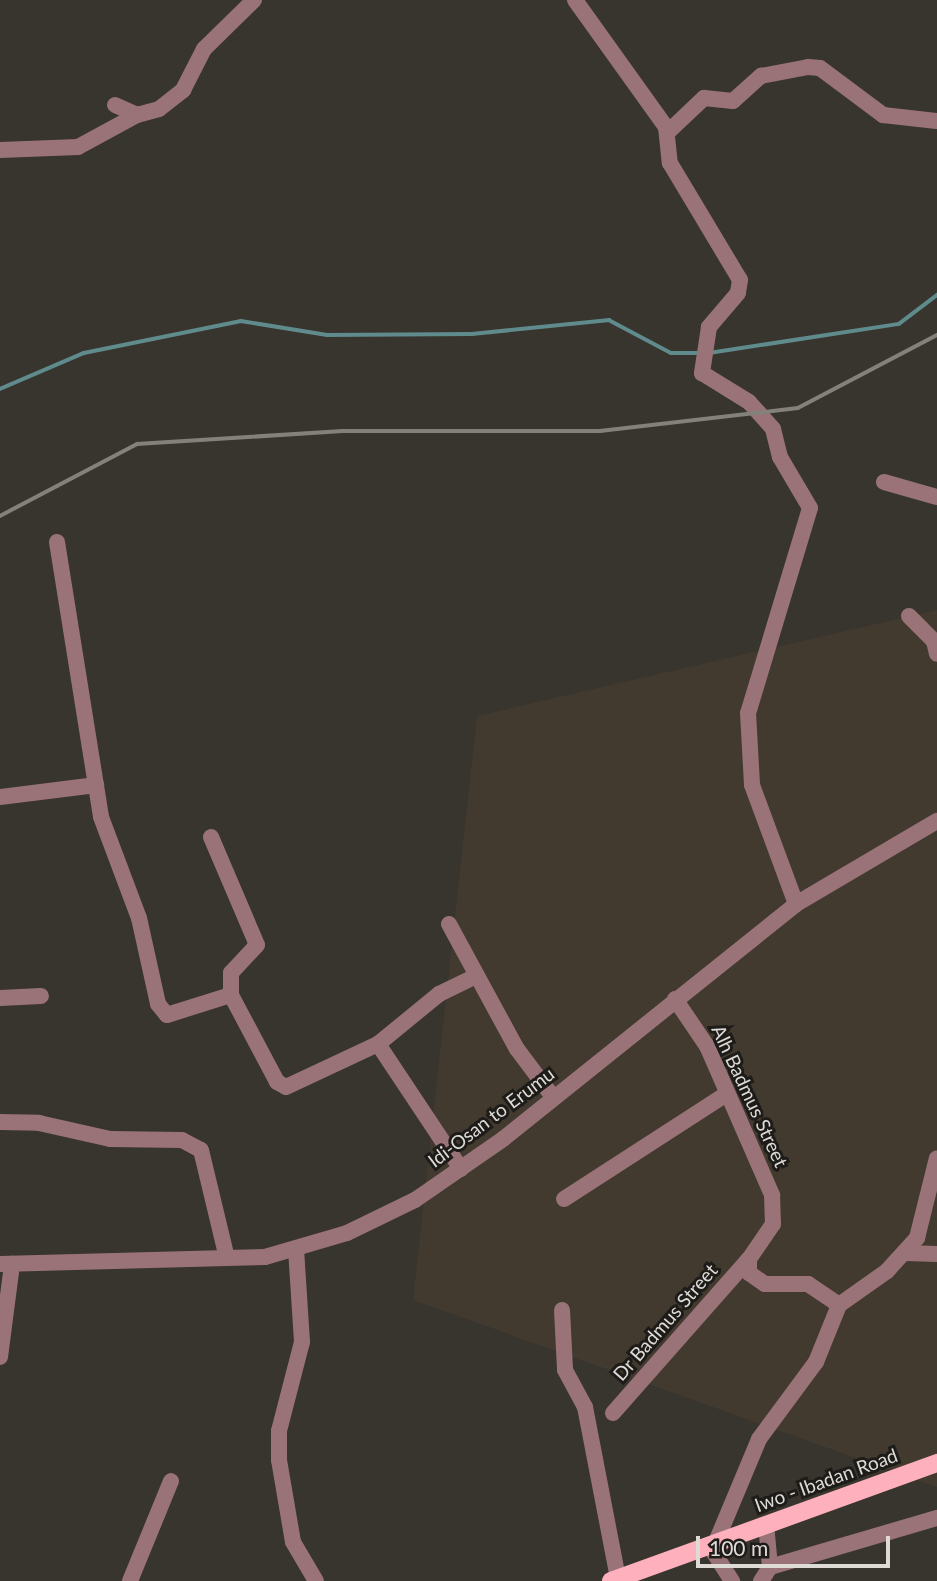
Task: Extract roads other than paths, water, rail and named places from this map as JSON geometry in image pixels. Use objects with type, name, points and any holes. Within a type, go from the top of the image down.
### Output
[{"type":"main road","name":"Iwo - Ibadan Road","points":[[615,1580],[937,1463]]},
{"type":"street","points":[[0,150],[78,147],[183,90],[196,59],[254,0]]},
{"type":"street","points":[[575,0],[668,132],[670,163],[740,281],[738,293],[709,327],[702,373],[749,402],[773,429],[780,457],[810,508],[748,725],[752,785],[796,904]]},
{"type":"street","points":[[668,132],[704,98],[733,101],[761,76],[808,67],[820,68],[883,115],[937,121]]},
{"type":"street","points":[[115,105],[137,116]]},
{"type":"street","points":[[884,482],[937,497]]},
{"type":"street","points":[[57,542],[96,785],[161,1013],[231,995]]},
{"type":"street","points":[[909,616],[934,641],[937,654]]},
{"type":"street","points":[[0,797],[96,785]]},
{"type":"street","name":"Idi-Osan to Erumu","points":[[6,1264],[227,1258],[296,1249],[347,1233],[461,1169],[796,904],[937,821]]},
{"type":"street","points":[[211,837],[257,945],[231,973],[231,995],[277,1082],[286,1087],[378,1044],[439,994],[475,976]]},
{"type":"street","points":[[449,924],[475,976],[552,1097]]},
{"type":"street","points":[[0,998],[41,996]]},
{"type":"street","name":"Alh Badmus Street","points":[[675,999],[708,1046],[726,1094],[751,1139],[775,1213],[770,1231],[749,1259]]},
{"type":"street","points":[[378,1044],[461,1169]]},
{"type":"street","points":[[564,1199],[629,1163],[726,1094]]},
{"type":"street","points":[[0,1122],[39,1123],[110,1139],[182,1140],[201,1150],[227,1258]]},
{"type":"street","points":[[732,1581],[712,1543],[759,1439],[816,1362],[839,1305],[906,1253],[917,1238],[937,1158]]},
{"type":"street","points":[[296,1249],[302,1342],[279,1431],[279,1460],[293,1542],[316,1581]]},
{"type":"street","points":[[906,1253],[937,1254]]},
{"type":"street","points":[[749,1259],[758,1283],[808,1284],[839,1305]]},
{"type":"street","name":"Dr Badmus Street","points":[[613,1413],[749,1259]]},
{"type":"street","points":[[0,1357],[6,1264]]},
{"type":"street","points":[[562,1310],[565,1370],[585,1407],[615,1580]]},
{"type":"street","points":[[130,1581],[171,1481]]},
{"type":"street","points":[[766,1524],[766,1574],[937,1518]]},
{"type":"waterway","points":[[709,353],[899,324],[937,295]]},
{"type":"waterway","points":[[0,389],[84,353],[241,321],[327,335],[472,334],[609,320],[671,353],[701,353]]},
{"type":"railway","points":[[0,516],[137,444],[343,431],[600,431],[798,408],[937,335]]}]
